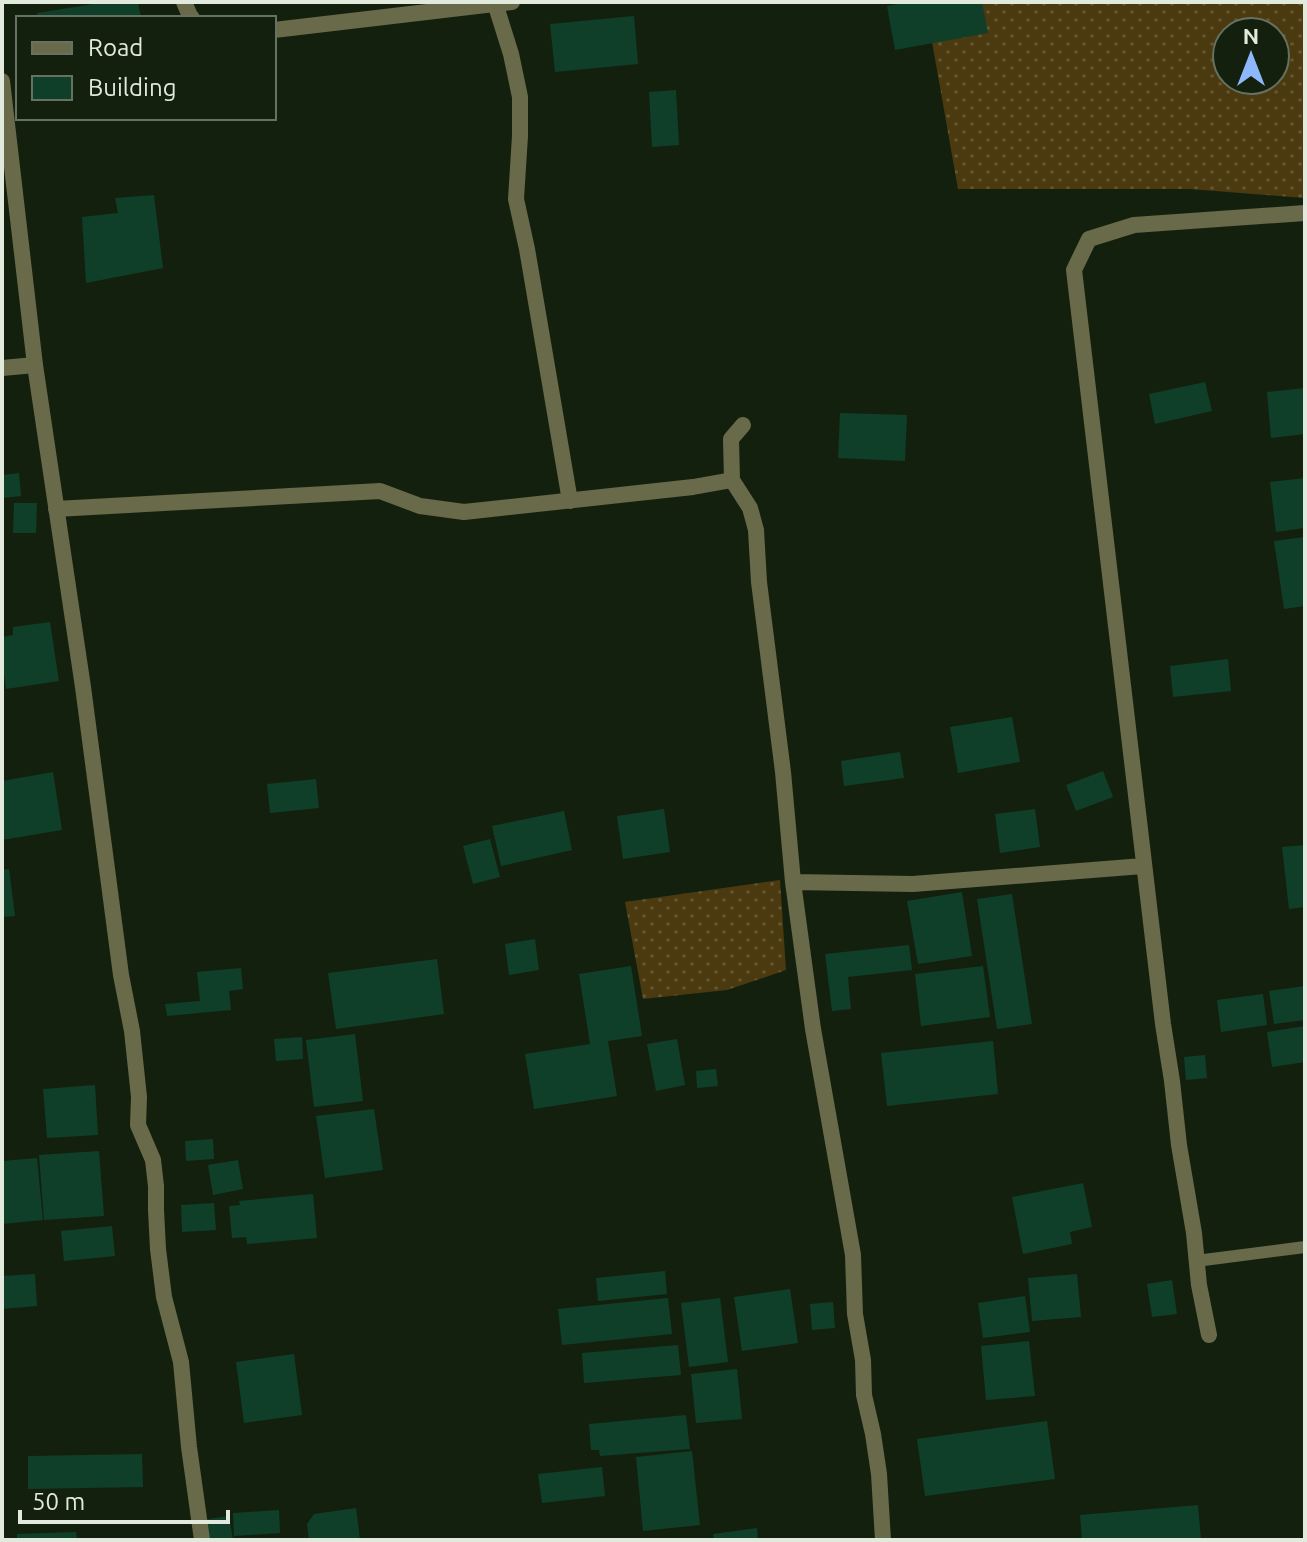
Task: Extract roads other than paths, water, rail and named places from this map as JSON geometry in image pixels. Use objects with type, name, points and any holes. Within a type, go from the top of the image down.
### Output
[{"type":"street","points":[[276,30],[503,3],[520,97],[516,199],[570,501]]},
{"type":"street","points":[[2,81],[35,365],[83,687],[121,975],[132,1031],[139,1097],[138,1125],[153,1160],[164,1297],[181,1362],[202,1540]]},
{"type":"street","points":[[1209,1335],[1199,1285],[1143,866],[1074,270],[1089,239],[1134,225],[1305,213]]},
{"type":"street","points":[[2,368],[35,365]]},
{"type":"street","points":[[743,425],[731,439],[732,480],[750,508],[756,530],[759,582],[785,786],[793,882],[813,1029],[853,1255],[855,1314],[863,1360],[864,1395],[879,1474],[883,1540]]},
{"type":"street","points":[[56,509],[380,491],[420,506],[464,512],[732,480]]},
{"type":"street","points":[[793,882],[913,884],[1143,866]]},
{"type":"lane","points":[[1196,1261],[1305,1247]]}]
